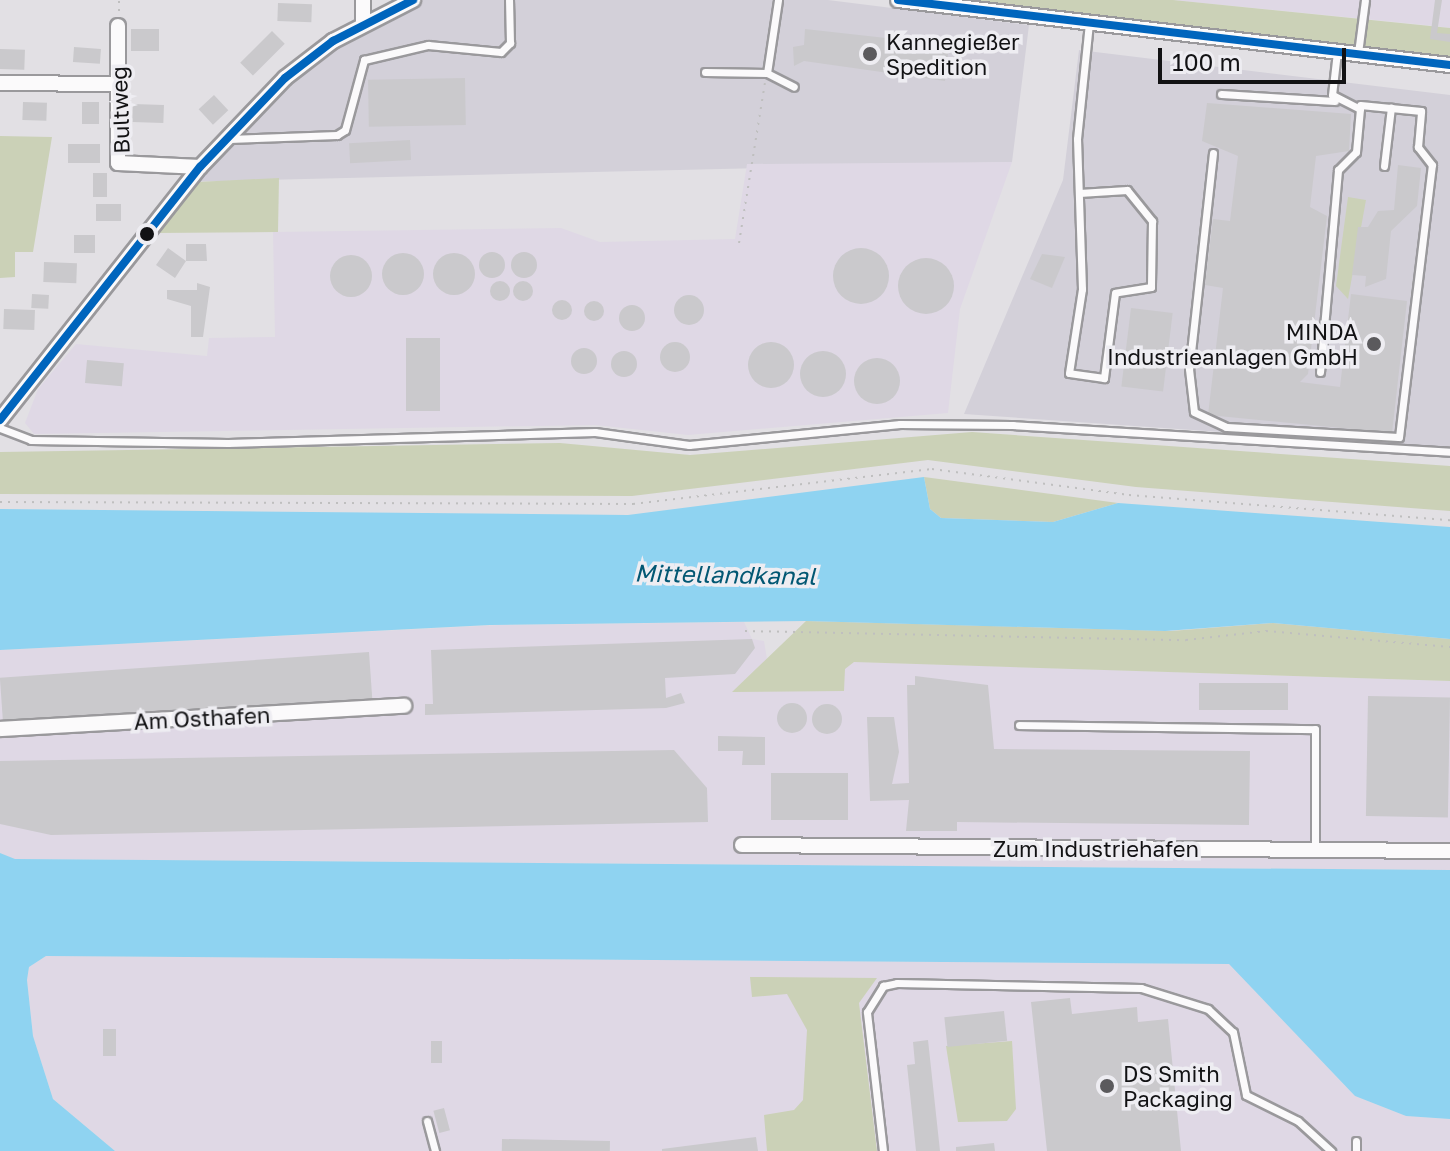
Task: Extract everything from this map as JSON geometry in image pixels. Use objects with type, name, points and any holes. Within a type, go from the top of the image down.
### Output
[{"type":"street","points":[[363,0],[363,23]]},
{"type":"street","points":[[0,420],[200,167],[285,78],[363,23],[413,0]]},
{"type":"street","points":[[898,0],[1450,65]]},
{"type":"street","name":"Bultweg","points":[[118,26],[118,163],[200,167]]},
{"type":"street","points":[[0,83],[117,84]]},
{"type":"street","name":"Am Osthafen","points":[[0,729],[404,706]]},
{"type":"street","name":"Zum Industriehafen","points":[[742,845],[1450,851]]},
{"type":"lane","points":[[227,139],[337,135],[345,130],[364,60],[428,45],[501,52],[510,43],[509,0]]},
{"type":"lane","points":[[767,73],[778,0]]},
{"type":"lane","points":[[1358,54],[1365,0]]},
{"type":"lane","points":[[1079,193],[1127,190],[1152,221],[1151,287],[1115,293],[1104,378],[1069,373],[1082,289],[1079,193],[1089,22]]},
{"type":"lane","points":[[1335,101],[1337,52]]},
{"type":"lane","points":[[705,72],[767,73],[794,87]]},
{"type":"lane","points":[[1213,153],[1189,369],[1194,412],[1226,427],[1399,437],[1432,165],[1418,147],[1421,111],[1335,101],[1221,94]]},
{"type":"lane","points":[[1320,372],[1338,170],[1356,152],[1360,105]]},
{"type":"lane","points":[[1384,166],[1391,107]]},
{"type":"lane","points":[[0,428],[31,440],[228,443],[595,432],[689,445],[900,424],[1012,425],[1450,452]]},
{"type":"lane","points":[[1019,725],[1315,729],[1315,850]]},
{"type":"lane","points":[[883,1151],[867,1012],[883,986],[908,983],[1141,988],[1208,1009],[1233,1032],[1246,1095],[1298,1121],[1331,1151]]},
{"type":"lane","points":[[427,1121],[435,1151]]},
{"type":"lane","points":[[1356,1141],[1356,1151]]},
{"type":"path","points":[[739,243],[767,73]]},
{"type":"path","points":[[0,502],[633,504],[932,469],[1129,495],[1450,520]]},
{"type":"path","points":[[745,631],[1186,640],[1266,631],[1450,647]]},
{"type":"shaded area","points":[[418,0],[828,0],[1029,25],[1012,162],[180,182],[334,38]]},
{"type":"shaded area","points":[[1173,0],[1450,0],[1450,28],[1426,25]]},
{"type":"shaded area","points":[[1079,50],[1450,95],[1450,448],[964,414],[1063,180]]},
{"type":"shaded area","points":[[1012,162],[960,309],[948,413],[688,435],[595,425],[34,434],[25,423],[38,389],[76,344],[207,356],[209,338],[275,337],[273,232],[561,228],[600,242],[735,239],[747,164]]},
{"type":"shaded area","points":[[744,622],[752,639],[764,641],[767,659],[1450,681],[1450,870],[15,859],[0,853],[0,650],[500,625]]},
{"type":"shaded area","points":[[46,956],[1229,964],[1355,1096],[1406,1116],[1450,1119],[1450,1151],[115,1151],[53,1099],[33,1036],[27,980],[29,967]]},
{"type":"green space","points":[[954,0],[1173,0],[1450,28],[1450,58]]},
{"type":"green space","points":[[0,136],[52,137],[33,252],[15,252],[15,277],[0,278]]},
{"type":"green space","points":[[279,178],[278,232],[156,233],[197,182]]},
{"type":"green space","points":[[1348,197],[1366,200],[1348,299],[1336,286]]},
{"type":"green space","points":[[972,432],[1450,466],[1450,511],[1136,487],[928,460],[632,496],[0,494],[0,452],[560,443],[690,455]]},
{"type":"green space","points":[[924,477],[1118,503],[1053,522],[941,518],[930,509]]},
{"type":"green space","points":[[806,621],[1171,631],[1273,623],[1450,639],[1450,681],[854,662],[845,669],[844,691],[732,692]]},
{"type":"green space","points":[[750,977],[877,978],[859,1003],[877,1151],[767,1151],[764,1115],[794,1110],[803,1100],[807,1030],[787,994],[752,997]]},
{"type":"green space","points":[[1012,1041],[1016,1109],[1007,1121],[958,1122],[946,1046]]},
{"type":"water","name":"Mittellandkanal","points":[[924,477],[930,509],[941,518],[1053,522],[1118,503],[1450,527],[1450,639],[1273,623],[1165,631],[806,621],[490,625],[0,650],[0,509],[628,515]]},
{"type":"water","points":[[0,853],[15,859],[1450,870],[1450,1119],[1406,1116],[1355,1096],[1229,964],[46,956],[29,967],[27,980],[33,1036],[53,1099],[115,1151],[0,1151]]},
{"type":"building","points":[[1435,0],[1442,0],[1437,33],[1450,34],[1450,42],[1430,39]]},
{"type":"building","points":[[278,3],[312,4],[311,22],[277,21]]},
{"type":"building","points":[[131,29],[159,29],[159,51],[131,51]]},
{"type":"building","name":"Kannegießer Spedition","points":[[805,29],[949,45],[945,81],[804,61],[794,66],[793,47],[804,45]]},
{"type":"building","points":[[272,31],[285,44],[253,76],[240,63]]},
{"type":"building","points":[[74,47],[101,49],[100,64],[73,62]]},
{"type":"building","points":[[0,49],[25,50],[24,70],[0,69]]},
{"type":"building","points":[[465,78],[466,125],[369,127],[368,80]]},
{"type":"building","points":[[214,95],[228,110],[213,125],[199,109]]},
{"type":"building","points":[[23,102],[47,103],[46,121],[22,120]]},
{"type":"building","points":[[82,102],[99,102],[99,124],[82,124]]},
{"type":"building","points":[[1207,103],[1351,114],[1349,151],[1316,156],[1310,207],[1327,216],[1308,374],[1300,382],[1340,387],[1351,294],[1407,301],[1392,433],[1208,415],[1223,288],[1205,285],[1213,219],[1230,221],[1238,156],[1202,141]]},
{"type":"building","points":[[133,104],[164,105],[163,123],[132,122]]},
{"type":"building","points":[[410,140],[411,160],[350,163],[349,143]]},
{"type":"building","points":[[68,144],[100,144],[100,163],[68,163]]},
{"type":"building","points":[[1398,165],[1421,168],[1417,206],[1391,231],[1386,279],[1365,287],[1366,276],[1352,275],[1358,227],[1368,227],[1378,211],[1394,210]]},
{"type":"building","points":[[93,173],[107,173],[107,197],[93,197]]},
{"type":"building","points":[[96,204],[121,204],[121,221],[96,221]]},
{"type":"building","points":[[74,235],[95,235],[95,253],[74,253]]},
{"type":"building","points":[[186,244],[206,244],[207,261],[186,261]]},
{"type":"building","points":[[168,248],[186,261],[175,278],[156,265]]},
{"type":"building","points":[[861,248],[881,256],[889,276],[881,296],[861,304],[841,296],[833,276],[841,256]]},
{"type":"building","points":[[492,252],[501,256],[505,265],[501,274],[492,278],[483,274],[479,265],[483,256]]},
{"type":"building","points":[[524,252],[533,256],[537,265],[533,274],[524,278],[515,274],[511,265],[515,256]]},
{"type":"building","points":[[403,253],[418,259],[424,274],[418,289],[403,295],[388,289],[382,274],[388,259]]},
{"type":"building","points":[[454,253],[469,259],[475,274],[469,289],[454,295],[439,289],[433,274],[439,259]]},
{"type":"building","points":[[1042,254],[1065,257],[1052,288],[1030,279]]},
{"type":"building","points":[[351,255],[366,261],[372,276],[366,291],[351,297],[336,291],[330,276],[336,261]]},
{"type":"building","points":[[926,258],[946,266],[954,286],[946,306],[926,314],[906,306],[898,286],[906,266]]},
{"type":"building","points":[[44,262],[77,263],[76,283],[43,282]]},
{"type":"building","points":[[500,281],[507,284],[510,291],[507,298],[500,301],[493,298],[490,291],[493,284]]},
{"type":"building","points":[[523,281],[530,284],[533,291],[530,298],[523,301],[516,298],[513,291],[516,284]]},
{"type":"building","points":[[197,283],[210,287],[203,337],[191,337],[191,306],[167,299],[167,290],[197,290]]},
{"type":"building","points":[[32,294],[49,295],[48,309],[31,308]]},
{"type":"building","points":[[689,295],[700,299],[704,310],[700,321],[689,325],[678,321],[674,310],[678,299]]},
{"type":"building","points":[[562,300],[569,303],[572,310],[569,317],[562,320],[555,317],[552,310],[555,303]]},
{"type":"building","points":[[594,301],[601,304],[604,311],[601,318],[594,321],[587,318],[584,311],[587,304]]},
{"type":"building","points":[[632,305],[641,309],[645,318],[641,327],[632,331],[623,327],[619,318],[623,309]]},
{"type":"building","points":[[1131,308],[1173,313],[1163,392],[1121,386]]},
{"type":"building","points":[[4,309],[35,310],[34,330],[3,329]]},
{"type":"building","points":[[406,338],[440,338],[440,411],[406,411]]},
{"type":"building","points":[[675,342],[686,346],[690,357],[686,368],[675,372],[664,368],[660,357],[664,346]]},
{"type":"building","points":[[771,342],[787,349],[794,365],[787,381],[771,388],[755,381],[748,365],[755,349]]},
{"type":"building","points":[[584,348],[593,352],[597,361],[593,370],[584,374],[575,370],[571,361],[575,352]]},
{"type":"building","points":[[624,351],[633,355],[637,364],[633,373],[624,377],[615,373],[611,364],[615,355]]},
{"type":"building","points":[[823,351],[839,358],[846,374],[839,390],[823,397],[807,390],[800,374],[807,358]]},
{"type":"building","points":[[877,358],[893,365],[900,381],[893,397],[877,404],[861,397],[854,381],[861,365]]},
{"type":"building","points":[[87,360],[124,363],[122,386],[85,383]]},
{"type":"building","points":[[752,639],[755,648],[735,674],[665,678],[666,698],[681,693],[685,703],[666,708],[425,715],[425,704],[433,704],[431,650]]},
{"type":"building","points":[[369,652],[372,700],[3,726],[0,678]]},
{"type":"building","points":[[915,676],[988,685],[994,749],[1250,751],[1249,825],[957,822],[957,831],[906,831],[909,800],[870,801],[867,717],[894,717],[899,752],[892,784],[909,783],[907,685],[915,685]]},
{"type":"building","points":[[1199,683],[1288,683],[1288,710],[1199,710]]},
{"type":"building","points":[[1368,696],[1450,697],[1448,817],[1366,816]]},
{"type":"building","points":[[792,703],[803,707],[807,718],[803,729],[792,733],[781,729],[777,718],[781,707]]},
{"type":"building","points":[[827,704],[838,708],[842,719],[838,730],[827,734],[816,730],[812,719],[816,708]]},
{"type":"building","points":[[718,736],[765,737],[765,765],[742,765],[743,751],[718,751]]},
{"type":"building","points":[[674,750],[707,788],[708,822],[51,835],[0,824],[0,761]]},
{"type":"building","points":[[771,773],[848,773],[848,820],[771,820]]},
{"type":"building","name":"DS Smith Packaging","points":[[1070,998],[1072,1014],[1137,1007],[1138,1022],[1168,1019],[1181,1151],[1047,1151],[1031,1002]]},
{"type":"building","points":[[1004,1011],[1007,1041],[947,1047],[944,1017]]},
{"type":"building","points":[[103,1029],[116,1029],[116,1056],[103,1056]]},
{"type":"building","points":[[928,1040],[940,1151],[916,1151],[907,1065],[915,1064],[913,1042]]},
{"type":"building","points":[[431,1041],[442,1041],[442,1063],[431,1063]]},
{"type":"building","points":[[444,1108],[450,1130],[439,1133],[433,1111]]},
{"type":"building","points":[[756,1137],[758,1151],[662,1151],[662,1149]]},
{"type":"building","points":[[502,1139],[610,1141],[610,1151],[502,1151]]},
{"type":"building","points":[[994,1143],[995,1151],[956,1151],[956,1147]]},
{"type":"transit line","points":[[0,420],[200,167],[285,78],[333,41],[413,0]]},
{"type":"transit line","points":[[898,0],[1450,65]]},
{"type":"place","name":"Kannegießer Spedition","points":[[870,54]]},
{"type":"place","name":"MINDA Industrieanlagen GmbH","points":[[1374,344]]},
{"type":"place","name":"DS Smith Packaging","points":[[1107,1086]]}]
